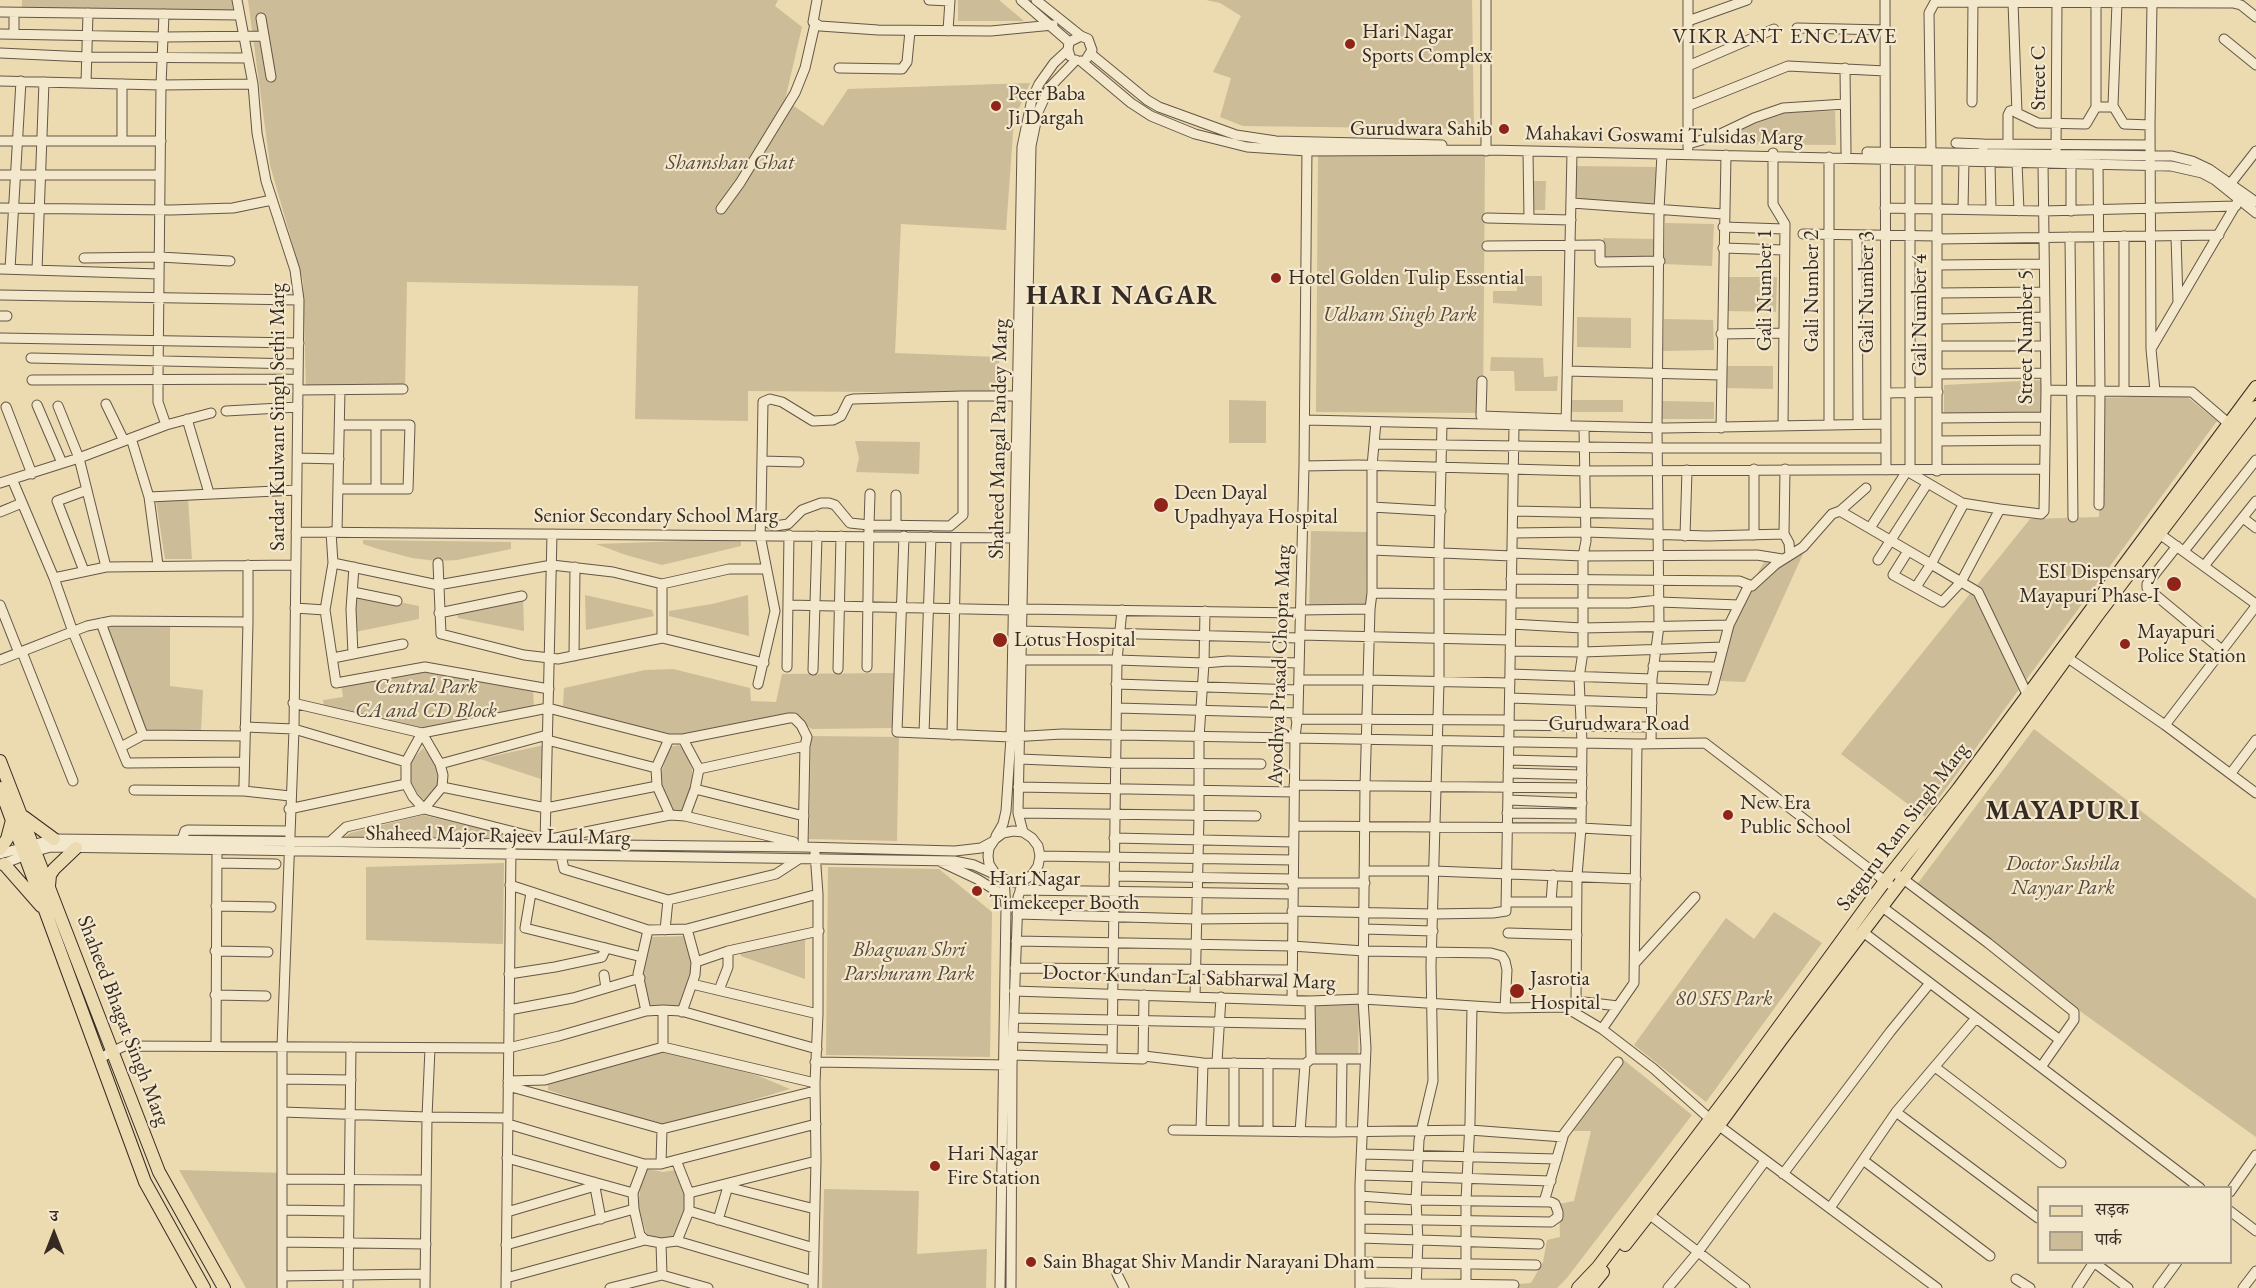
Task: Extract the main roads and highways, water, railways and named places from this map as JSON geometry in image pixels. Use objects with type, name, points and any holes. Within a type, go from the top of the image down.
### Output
[{"type":"main road","name":"Satguru Ram Singh Marg","points":[[1590,1288],[1650,1215],[1715,1122],[2027,694],[2256,387]]},
{"type":"main road","name":"Satguru Ram Singh Marg","points":[[1578,1288],[1598,1267],[1715,1122],[1863,932],[1881,906],[1893,880],[2068,658],[2100,612],[2256,408]]},
{"type":"main road","name":"Shaheed Bhagat Singh Marg","points":[[0,761],[29,849],[44,909],[145,1182],[204,1288]]},
{"type":"main road","name":"Shaheed Bhagat Singh Marg","points":[[0,788],[17,818]]},
{"type":"main road","points":[[0,849],[8,839],[17,818],[54,839]]},
{"type":"main road","points":[[49,886],[50,875],[54,869],[76,848]]},
{"type":"main road","name":"Shaheed Bhagat Singh Marg","points":[[29,849],[49,886],[71,940],[159,1172],[224,1288]]},
{"type":"main road","points":[[1,861],[44,909]]},
{"type":"place","name":"Hari Nagar Sports Complex","points":[[1350,44]]},
{"type":"place","name":"Peer Baba Ji Dargah","points":[[996,106]]},
{"type":"place","name":"Gurudwara Sahib","points":[[1504,129]]},
{"type":"place","name":"Hotel Golden Tulip Essential","points":[[1276,278]]},
{"type":"place","name":"Deen Dayal Upadhyaya Hospital","points":[[1161,505]]},
{"type":"place","name":"ESI Dispensary Mayapuri Phase-I","points":[[2174,584]]},
{"type":"place","name":"Lotus Hospital","points":[[1000,640]]},
{"type":"place","name":"Mayapuri Police Station","points":[[2125,644]]},
{"type":"place","name":"New Era Public School","points":[[1728,815]]},
{"type":"place","name":"Hari Nagar Timekeeper Booth","points":[[977,891]]},
{"type":"place","name":"Jasrotia Hospital","points":[[1517,991]]},
{"type":"place","name":"Hari Nagar Fire Station","points":[[935,1166]]},
{"type":"place","name":"Sain Bhagat Shiv Mandir Narayani Dham","points":[[1031,1262]]},
{"type":"district","name":"VIKRANT ENCLAVE","points":[[1785,37]]},
{"type":"district","name":"HARI NAGAR","points":[[1122,297]]},
{"type":"district","name":"MAYAPURI","points":[[2063,812]]},
{"type":"park label","name":"Shamshan Ghat","points":[[730,163]]},
{"type":"park label","name":"Udham Singh Park","points":[[1400,315]]},
{"type":"park label","name":"Central Park CA and CD Block","points":[[426,699]]},
{"type":"park label","name":"Doctor Sushila Nayyar Park","points":[[2063,876]]},
{"type":"park label","name":"Bhagwan Shri Parshuram Park","points":[[909,962]]},
{"type":"park label","name":"80 SFS Park","points":[[1724,999]]}]
